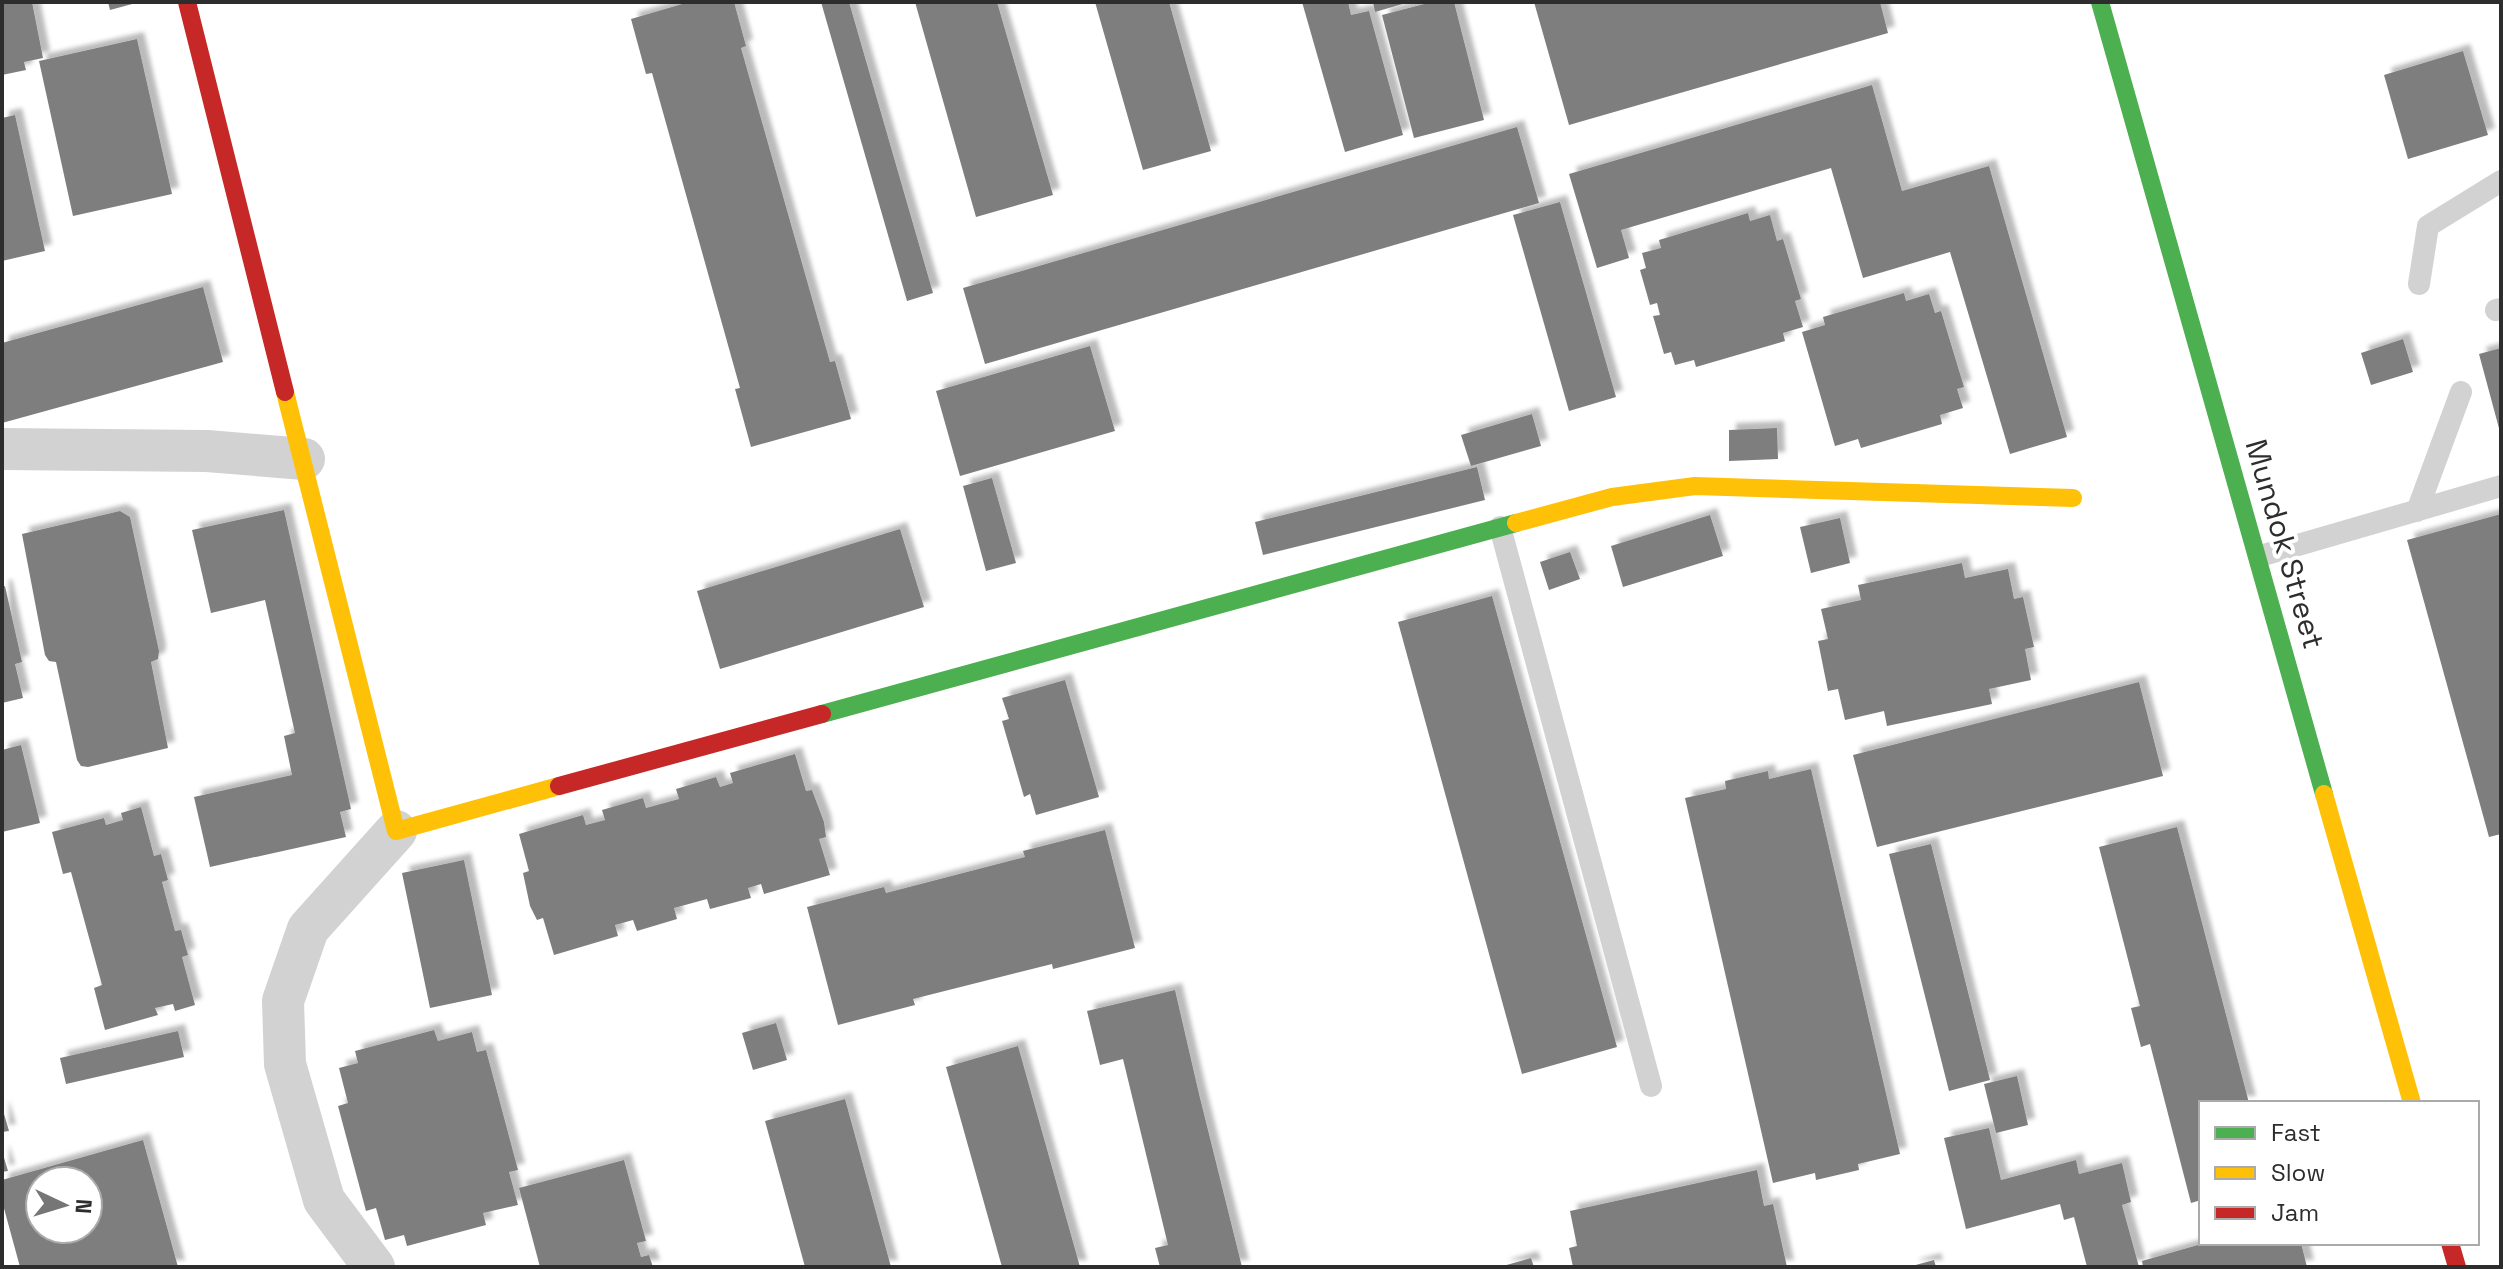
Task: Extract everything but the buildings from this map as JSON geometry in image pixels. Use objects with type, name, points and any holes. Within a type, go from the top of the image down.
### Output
[{"type":"street","points":[[187,2],[396,831]]},
{"type":"street","name":"Mundok Street","points":[[2100,2],[2260,556],[2411,1101]]},
{"type":"street","points":[[2,449],[207,451],[304,459]]},
{"type":"street","points":[[374,1267],[324,1200],[285,1064],[283,1001],[308,929],[396,831],[1612,497],[1695,486],[2073,498]]},
{"type":"street","points":[[2451,1245],[2457,1267]]},
{"type":"lane","points":[[2419,284],[2428,226],[2501,181]]},
{"type":"lane","points":[[2417,511],[2461,392]]},
{"type":"lane","points":[[2260,556],[2501,486]]},
{"type":"lane","points":[[1500,527],[1651,1086]]},
{"type":"traffic: fast","points":[[2100,2],[2324,794]]},
{"type":"traffic: fast","points":[[822,714],[1516,523]]},
{"type":"traffic: slow","points":[[285,392],[396,831],[559,786]]},
{"type":"traffic: slow","points":[[1516,523],[1612,497],[1695,486],[2073,498]]},
{"type":"traffic: slow","points":[[2324,794],[2411,1101]]},
{"type":"traffic: jam","points":[[187,2],[285,392]]},
{"type":"traffic: jam","points":[[559,786],[822,714]]},
{"type":"traffic: jam","points":[[2451,1245],[2457,1267]]}]
